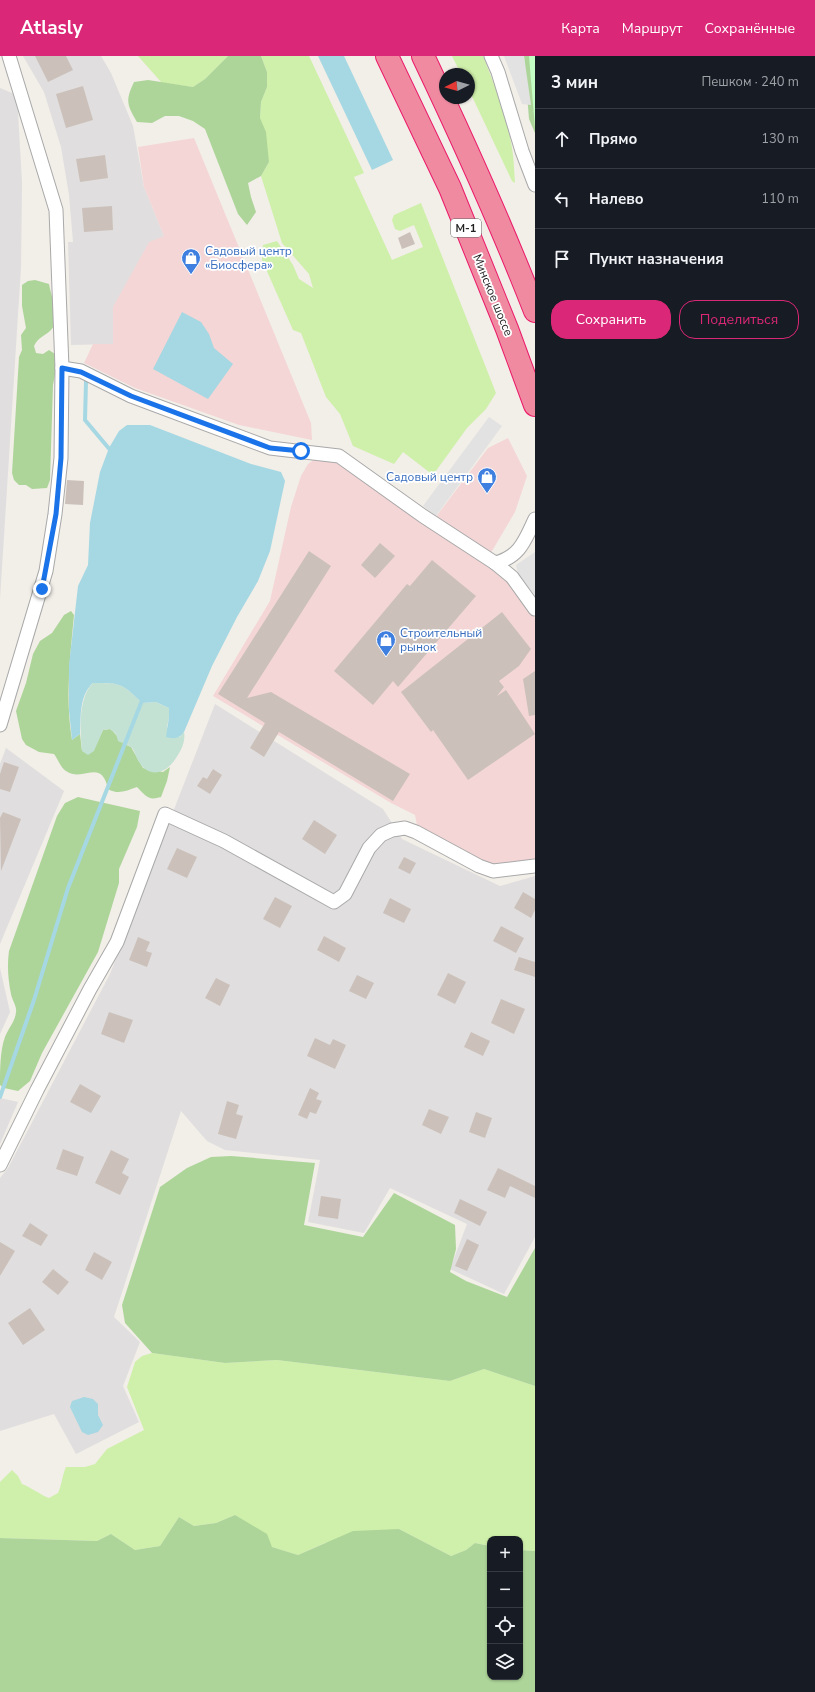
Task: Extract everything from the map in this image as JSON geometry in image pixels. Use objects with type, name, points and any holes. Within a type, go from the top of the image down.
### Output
[{"type":"highway","name":"Минское шоссе","points":[[387,56],[450,188],[508,329],[535,405]]},
{"type":"highway","name":"М-1","points":[[423,56],[460,134],[511,250],[535,311]]},
{"type":"street","points":[[0,725],[46,571],[56,514],[61,458],[62,368],[56,210],[9,56]]},
{"type":"street","points":[[491,56],[498,72],[522,151],[535,185]]},
{"type":"street","points":[[62,368],[81,372],[131,396],[270,448],[339,456],[423,516],[495,563],[512,577],[535,609]]},
{"type":"street","points":[[495,563],[514,555],[522,546],[535,519]]},
{"type":"street","points":[[512,577],[512,562],[514,555]]},
{"type":"street","points":[[0,1165],[37,1090],[90,989],[117,942],[165,814],[224,841],[334,902],[345,894],[369,848],[381,835],[392,830],[404,828],[416,832],[479,866],[493,871],[535,866]]},
{"type":"shaded area","points":[[23,56],[101,56],[111,73],[133,126],[144,187],[164,236],[113,307],[113,344],[71,345],[68,242],[73,242],[69,195],[61,147],[44,92]]},
{"type":"shaded area","points":[[504,56],[524,56],[531,105],[522,104]]},
{"type":"shaded area","points":[[0,88],[17,95],[22,183],[21,267],[0,599]]},
{"type":"shaded area","name":"Садовый центр «Биосфера»","points":[[194,138],[311,423],[312,440],[239,425],[135,388],[84,363],[93,344],[113,344],[113,307],[149,242],[164,236],[144,187],[138,147]]},
{"type":"shaded area","points":[[489,417],[502,426],[436,516],[423,506]]},
{"type":"shaded area","name":"Садовый центр","points":[[508,438],[527,476],[515,512],[489,556],[435,518],[488,448]]},
{"type":"shaded area","name":"Строительный рынок","points":[[315,459],[335,462],[423,521],[508,581],[535,618],[535,859],[495,866],[486,864],[417,825],[415,815],[391,803],[213,696],[270,601],[291,507],[301,476],[308,464]]},
{"type":"shaded area","points":[[535,552],[535,601],[519,578],[516,565]]},
{"type":"shaded area","points":[[215,704],[383,809],[402,839],[500,886],[535,876],[535,1237],[504,1294],[450,1269],[467,1224],[390,1188],[364,1233],[308,1222],[320,1160],[225,1150],[207,1141],[181,1111],[114,1317],[140,1342],[123,1386],[139,1422],[76,1454],[54,1414],[0,1431],[0,1178],[8,1168],[110,974]]},
{"type":"shaded area","points":[[6,748],[64,791],[0,944],[0,764]]},
{"type":"shaded area","points":[[0,968],[10,1012],[0,1034]]},
{"type":"shaded area","points":[[0,1098],[18,1102],[0,1144]]},
{"type":"green space","points":[[138,56],[228,56],[205,79],[193,87],[162,83]]},
{"type":"green space","points":[[228,56],[261,56],[267,72],[267,87],[261,102],[260,118],[266,132],[269,162],[261,176],[248,183],[256,212],[247,225],[238,214],[205,129],[193,121],[179,116],[165,116],[152,123],[137,122],[128,103],[129,94],[134,82],[148,80],[193,87],[205,79]]},
{"type":"green space","points":[[261,56],[309,56],[364,173],[354,177],[392,260],[423,247],[414,225],[400,231],[395,229],[392,220],[394,215],[421,203],[496,393],[486,409],[467,428],[433,475],[403,452],[394,464],[353,446],[340,414],[326,397],[301,333],[293,330],[262,260],[263,245],[277,241],[293,265],[299,279],[313,288],[309,274],[282,243],[261,176],[269,162],[260,118],[261,102],[267,87],[267,72]]},
{"type":"green space","points":[[452,56],[483,56],[507,124],[513,152],[515,183],[512,181],[475,103],[475,68],[458,68]]},
{"type":"green space","points":[[524,56],[535,56],[535,133],[529,119]]},
{"type":"green space","points":[[529,56],[535,56],[535,128]]},
{"type":"green space","points":[[35,280],[49,284],[55,320],[54,326],[51,330],[40,338],[34,346],[36,353],[43,354],[49,350],[55,354],[56,369],[53,385],[50,480],[47,488],[32,489],[26,485],[19,485],[14,480],[12,473],[19,357],[22,350],[21,335],[26,328],[22,306],[22,285],[28,281]]},
{"type":"green space","points":[[71,611],[74,615],[69,693],[72,740],[80,734],[82,751],[97,743],[103,730],[110,729],[122,742],[131,747],[143,768],[163,772],[170,767],[161,797],[150,798],[137,787],[122,792],[112,791],[108,789],[101,774],[91,772],[73,774],[66,771],[54,754],[39,752],[26,745],[22,739],[16,711],[26,683],[33,654],[40,641],[52,633],[64,615]]},
{"type":"green space","points":[[93,683],[116,684],[130,691],[142,703],[156,702],[169,708],[167,727],[180,737],[184,732],[184,736],[180,751],[166,769],[156,772],[147,770],[139,762],[132,748],[118,741],[116,734],[110,729],[103,730],[94,751],[88,755],[82,751],[82,705],[88,689]]},
{"type":"green space","points":[[78,797],[140,811],[137,827],[119,869],[119,883],[98,952],[42,1053],[30,1081],[18,1091],[4,1088],[0,1085],[2,1048],[5,1037],[14,1019],[16,1010],[9,983],[9,951],[57,816],[65,803]]},
{"type":"green space","points":[[231,1156],[315,1163],[304,1225],[363,1237],[394,1193],[455,1225],[456,1249],[450,1272],[466,1281],[507,1297],[535,1248],[535,1386],[484,1369],[450,1381],[277,1360],[225,1363],[152,1353],[125,1323],[122,1305],[160,1187],[187,1168],[211,1157]]},
{"type":"green space","points":[[152,1353],[225,1363],[277,1360],[450,1381],[484,1369],[535,1386],[535,1551],[523,1550],[523,1536],[487,1536],[487,1545],[475,1543],[466,1550],[451,1556],[399,1529],[325,1543],[298,1555],[272,1547],[235,1515],[216,1523],[194,1526],[179,1517],[160,1546],[135,1550],[111,1534],[97,1541],[0,1538],[0,1482],[12,1470],[18,1476],[22,1484],[49,1498],[58,1493],[66,1467],[85,1467],[95,1464],[107,1449],[144,1430],[127,1387],[135,1362],[142,1356]]},
{"type":"green space","points":[[235,1515],[267,1534],[272,1547],[298,1555],[353,1531],[399,1529],[451,1556],[466,1550],[475,1543],[487,1545],[487,1680],[523,1680],[523,1550],[535,1551],[535,1692],[0,1692],[0,1538],[97,1541],[111,1534],[135,1550],[160,1546],[179,1517],[194,1526],[216,1523]]},
{"type":"water","points":[[318,56],[344,56],[393,160],[372,170]]},
{"type":"water","points":[[182,312],[201,322],[209,334],[214,348],[233,364],[208,399],[153,369]]},
{"type":"water","points":[[127,425],[150,425],[251,464],[281,472],[285,481],[270,551],[258,581],[237,617],[212,666],[184,732],[176,738],[166,737],[169,708],[156,702],[142,703],[130,691],[116,684],[93,683],[88,688],[83,700],[80,734],[72,740],[69,710],[69,665],[78,586],[88,565],[90,523],[100,472],[109,448],[119,431]]},
{"type":"water","points":[[84,1397],[93,1399],[98,1404],[98,1415],[103,1425],[98,1432],[88,1435],[82,1432],[70,1407],[72,1401]]},
{"type":"building","points":[[35,56],[66,56],[73,70],[48,82]]},
{"type":"building","points":[[83,86],[93,120],[66,128],[56,94]]},
{"type":"building","points":[[105,155],[108,178],[80,182],[76,159]]},
{"type":"building","points":[[112,206],[113,230],[84,232],[82,208]]},
{"type":"building","points":[[410,232],[415,244],[402,249],[398,238]]},
{"type":"building","points":[[67,480],[84,481],[83,505],[65,504]]},
{"type":"building","points":[[380,543],[395,556],[375,578],[361,565]]},
{"type":"building","points":[[309,551],[331,566],[247,698],[271,692],[410,774],[393,801],[279,732],[264,757],[250,748],[265,723],[218,694]]},
{"type":"building","points":[[432,560],[476,596],[398,687],[393,681],[373,705],[334,671],[407,584],[410,586]]},
{"type":"building","points":[[502,612],[531,649],[519,666],[499,681],[504,687],[497,696],[506,690],[535,734],[468,780],[433,730],[431,732],[401,692]]},
{"type":"building","points":[[535,671],[535,715],[529,716],[523,679]]},
{"type":"building","points":[[4,762],[19,767],[10,792],[0,789],[0,774]]},
{"type":"building","points":[[213,769],[222,775],[210,794],[197,786],[203,777],[207,779]]},
{"type":"building","points":[[3,812],[21,819],[1,871],[0,818]]},
{"type":"building","points":[[314,820],[337,835],[325,854],[302,839]]},
{"type":"building","points":[[177,848],[197,857],[187,878],[167,869]]},
{"type":"building","points":[[404,857],[416,863],[410,874],[398,868]]},
{"type":"building","points":[[523,892],[535,899],[535,910],[531,918],[514,908]]},
{"type":"building","points":[[275,897],[292,906],[280,928],[263,919]]},
{"type":"building","points":[[390,898],[411,909],[404,923],[383,913]]},
{"type":"building","points":[[501,926],[524,938],[516,953],[493,941]]},
{"type":"building","points":[[324,936],[346,948],[339,962],[317,950]]},
{"type":"building","points":[[138,937],[150,942],[146,951],[152,953],[147,967],[129,960]]},
{"type":"building","points":[[519,957],[535,962],[535,977],[514,970]]},
{"type":"building","points":[[448,973],[466,982],[455,1004],[437,995]]},
{"type":"building","points":[[357,975],[374,983],[366,999],[349,991]]},
{"type":"building","points":[[216,978],[230,985],[220,1006],[205,998]]},
{"type":"building","points":[[501,999],[525,1009],[514,1034],[491,1023]]},
{"type":"building","points":[[109,1012],[133,1020],[124,1043],[101,1034]]},
{"type":"building","points":[[471,1032],[490,1041],[483,1056],[464,1047]]},
{"type":"building","points":[[315,1038],[330,1045],[333,1039],[346,1045],[335,1069],[307,1056]]},
{"type":"building","points":[[80,1084],[101,1096],[91,1113],[70,1102]]},
{"type":"building","points":[[310,1088],[319,1093],[316,1099],[322,1101],[316,1114],[310,1112],[307,1119],[298,1115]]},
{"type":"building","points":[[227,1101],[239,1105],[236,1114],[243,1116],[236,1139],[218,1134]]},
{"type":"building","points":[[429,1109],[449,1117],[441,1134],[422,1125]]},
{"type":"building","points":[[476,1112],[492,1118],[485,1138],[469,1132]]},
{"type":"building","points":[[63,1149],[84,1157],[77,1176],[56,1169]]},
{"type":"building","points":[[111,1150],[129,1159],[122,1173],[129,1177],[120,1195],[95,1183]]},
{"type":"building","points":[[498,1168],[535,1186],[535,1198],[510,1186],[505,1198],[487,1190]]},
{"type":"building","points":[[321,1196],[341,1199],[338,1219],[318,1216]]},
{"type":"building","points":[[460,1199],[487,1212],[480,1226],[454,1213]]},
{"type":"building","points":[[30,1223],[48,1235],[41,1246],[22,1236]]},
{"type":"building","points":[[467,1239],[479,1245],[467,1271],[455,1266]]},
{"type":"building","points":[[0,1242],[15,1251],[0,1276]]},
{"type":"building","points":[[94,1252],[112,1262],[102,1280],[85,1270]]},
{"type":"building","points":[[53,1269],[69,1282],[58,1295],[42,1282]]},
{"type":"building","points":[[30,1308],[45,1330],[23,1345],[8,1323]]},
{"type":"waterway","points":[[86,381],[85,420],[111,451]]},
{"type":"waterway","points":[[0,1097],[34,1000],[68,888],[143,698]]},
{"type":"place","name":"Садовый центр «Биосфера»","points":[[191,275]]},
{"type":"place","name":"Садовый центр","points":[[487,494]]},
{"type":"place","name":"Строительный рынок","points":[[386,657]]},
{"type":"route","points":[[42,589],[56,514],[61,458],[62,368],[81,372],[131,396],[270,448],[301,451]]}]
